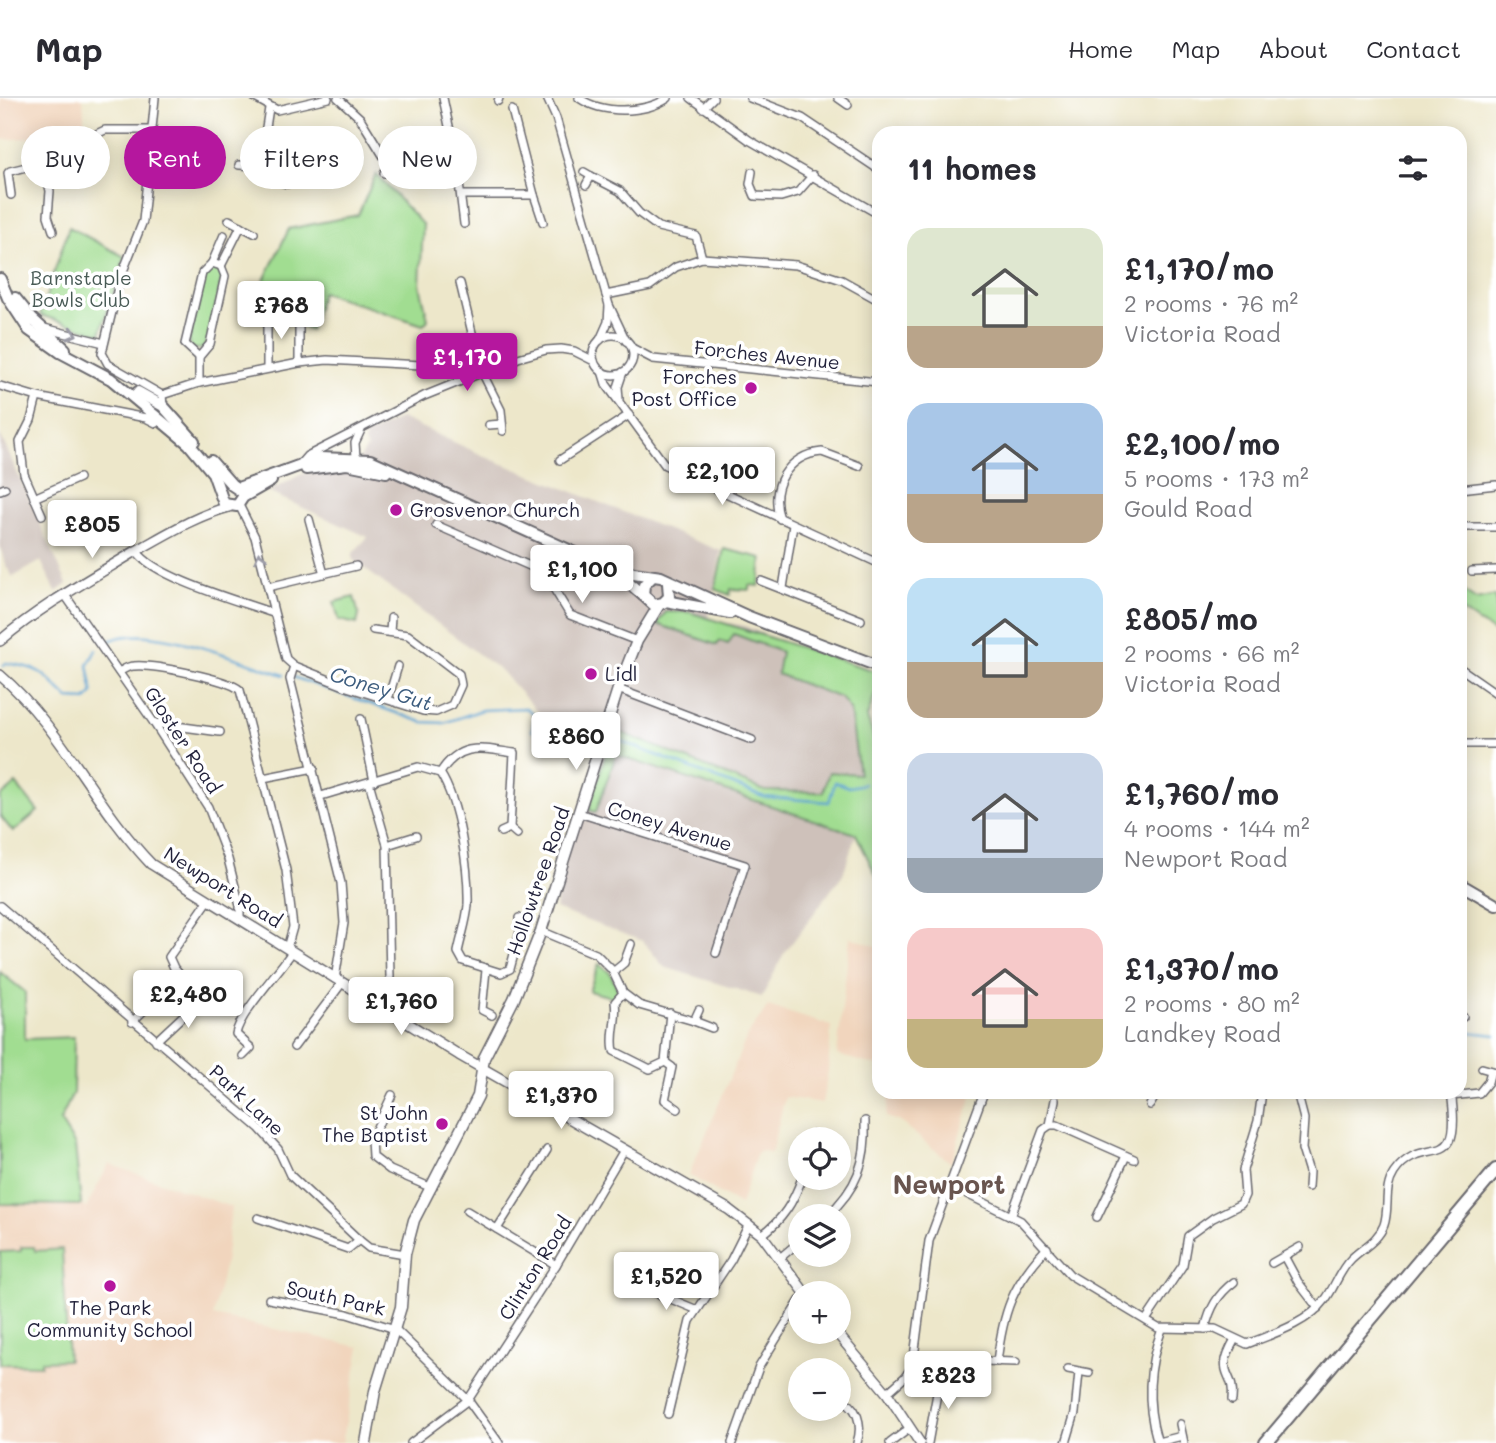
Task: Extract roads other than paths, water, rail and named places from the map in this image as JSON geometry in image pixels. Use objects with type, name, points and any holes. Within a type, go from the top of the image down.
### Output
[{"type":"highway","points":[[1266,1443],[1496,1170]]},
{"type":"main road","points":[[0,278],[40,327],[80,362]]},
{"type":"main road","points":[[0,278],[8,298],[29,330],[60,352],[111,379],[162,401],[236,496]]},
{"type":"main road","points":[[111,379],[190,444],[213,472],[221,495]]},
{"type":"main road","points":[[221,495],[236,496],[301,463],[320,458],[351,461],[416,481],[613,570],[651,578],[661,577],[668,583],[750,617],[872,664]]},
{"type":"main road","points":[[221,495],[236,496],[298,470],[351,461]]},
{"type":"main road","points":[[613,570],[644,597],[662,603],[750,617]]},
{"type":"main road","points":[[647,622],[644,585],[651,578]]},
{"type":"main road","points":[[662,603],[670,593],[668,583]]},
{"type":"main road","name":"Hollowtree Road","points":[[366,1443],[375,1391],[401,1307],[405,1254],[414,1220],[478,1097],[484,1058],[514,999],[541,930],[618,689],[637,641],[662,603]]},
{"type":"main road","points":[[1467,888],[1496,905]]},
{"type":"street","points":[[152,126],[155,98]]},
{"type":"street","points":[[255,98],[269,108],[299,107],[328,98]]},
{"type":"street","points":[[338,98],[360,117],[378,147]]},
{"type":"street","points":[[443,98],[464,224]]},
{"type":"street","points":[[547,98],[556,118],[609,305],[632,348],[631,365],[623,372],[611,375],[602,371]]},
{"type":"street","points":[[579,98],[601,109],[644,108],[668,98]]},
{"type":"street","points":[[691,98],[749,140],[872,210]]},
{"type":"street","points":[[703,108],[713,98]]},
{"type":"street","points":[[750,98],[802,117],[872,165]]},
{"type":"street","points":[[838,98],[848,105]]},
{"type":"street","points":[[266,126],[269,108]]},
{"type":"street","points":[[512,110],[543,222]]},
{"type":"street","points":[[11,195],[8,173],[21,170]]},
{"type":"street","points":[[752,172],[752,191],[755,196],[764,197],[798,192],[813,175]]},
{"type":"street","points":[[586,185],[588,174],[620,191],[639,213],[658,227],[696,236],[702,258]]},
{"type":"street","points":[[50,189],[48,216],[53,230]]},
{"type":"street","points":[[146,189],[143,221],[120,279],[104,343],[105,360],[162,401],[199,383],[299,363],[327,360],[459,367]]},
{"type":"street","points":[[461,195],[534,195]]},
{"type":"street","points":[[229,220],[254,233]]},
{"type":"street","points":[[199,383],[199,357],[210,344],[225,276],[222,266],[241,226]]},
{"type":"street","points":[[199,357],[186,348],[186,338],[202,272],[212,263],[224,235]]},
{"type":"street","points":[[606,295],[650,286],[676,267],[702,258],[796,265],[842,280],[872,297]]},
{"type":"street","points":[[212,263],[222,266]]},
{"type":"street","points":[[460,283],[481,370],[498,400],[502,427],[489,425]]},
{"type":"street","points":[[594,361],[608,322],[609,305]]},
{"type":"street","points":[[267,314],[267,368]]},
{"type":"street","points":[[40,327],[104,343]]},
{"type":"street","points":[[299,327],[299,363]]},
{"type":"street","points":[[301,463],[307,456],[481,370],[546,350],[574,351],[615,336],[626,341]]},
{"type":"street","name":"Forches Avenue","points":[[632,348],[653,359]]},
{"type":"street","points":[[574,351],[594,361],[602,371],[606,384],[666,465],[872,560]]},
{"type":"street","name":"Forches Avenue","points":[[631,365],[653,359],[872,381]]},
{"type":"street","points":[[619,400],[618,387],[623,372]]},
{"type":"street","points":[[0,386],[37,397],[142,417],[156,424]]},
{"type":"street","points":[[37,397],[31,420],[20,439],[24,474],[42,515]]},
{"type":"street","points":[[560,460],[629,415]]},
{"type":"street","points":[[351,461],[362,429]]},
{"type":"street","points":[[780,519],[776,503],[782,473],[817,452],[829,452],[859,466]]},
{"type":"street","points":[[34,498],[79,478]]},
{"type":"street","points":[[1467,488],[1496,485]]},
{"type":"street","points":[[207,513],[221,495]]},
{"type":"street","points":[[0,641],[65,595],[236,496],[255,537],[286,659],[294,666],[423,711],[444,710],[458,696],[462,679],[415,640],[408,635],[373,630]]},
{"type":"street","points":[[764,511],[776,503]]},
{"type":"street","points":[[309,519],[324,574]]},
{"type":"street","points":[[783,588],[793,525]]},
{"type":"street","points":[[436,526],[532,567],[551,584],[570,615],[637,641]]},
{"type":"street","points":[[1467,527],[1496,527]]},
{"type":"street","points":[[137,551],[142,560],[166,573],[273,613]]},
{"type":"street","points":[[268,587],[356,566]]},
{"type":"street","points":[[1472,571],[1496,570]]},
{"type":"street","points":[[761,581],[861,620]]},
{"type":"street","name":"Gloster Road","points":[[65,595],[196,786],[216,824],[238,898],[240,918]]},
{"type":"street","points":[[390,632],[391,618]]},
{"type":"street","points":[[119,672],[129,666],[147,666],[238,688],[243,696],[286,870],[292,910],[290,950],[273,981],[240,1017],[236,1034],[251,1048],[243,1056]]},
{"type":"street","points":[[294,666],[290,679],[321,796],[344,910],[339,981],[294,1047]]},
{"type":"street","points":[[387,699],[398,666]]},
{"type":"street","points":[[1467,673],[1496,693]]},
{"type":"street","name":"Newport Road","points":[[0,676],[39,714],[130,841],[152,864],[482,1069],[684,1183],[749,1224],[762,1235],[796,1281]]},
{"type":"street","points":[[618,689],[752,740]]},
{"type":"street","points":[[361,719],[371,781],[387,845],[390,976]]},
{"type":"street","points":[[154,723],[220,732]]},
{"type":"street","points":[[1467,744],[1496,744]]},
{"type":"street","points":[[440,773],[454,753],[463,750],[517,753],[510,828]]},
{"type":"street","points":[[263,778],[314,768]]},
{"type":"street","points":[[321,796],[418,768],[440,773],[449,790],[461,842],[468,905],[458,952],[463,961],[486,970],[501,972],[510,969],[520,932],[519,918]]},
{"type":"street","name":"Coney Avenue","points":[[579,813],[745,865],[716,953]]},
{"type":"street","points":[[500,832],[510,828]]},
{"type":"street","points":[[510,828],[517,834]]},
{"type":"street","points":[[387,845],[415,836]]},
{"type":"street","points":[[156,1041],[201,999],[180,975],[169,957],[208,901]]},
{"type":"street","name":"Park Lane","points":[[0,906],[132,1022],[259,1128],[278,1149],[290,1175],[359,1240],[369,1248],[405,1254]]},
{"type":"street","points":[[541,930],[596,954],[613,972],[623,993],[639,1006],[670,1013],[712,1028]]},
{"type":"street","points":[[613,972],[624,963],[631,944]]},
{"type":"street","points":[[486,970],[482,1010],[492,1015]]},
{"type":"street","points":[[132,1022],[180,975]]},
{"type":"street","points":[[623,993],[615,1002],[616,1021],[611,1039],[614,1051],[650,1069],[665,1062]]},
{"type":"street","points":[[694,1021],[699,1010]]},
{"type":"street","points":[[665,1062],[670,1013]]},
{"type":"street","points":[[665,1062],[672,1067],[665,1100],[678,1110]]},
{"type":"street","points":[[1467,1093],[1479,1093],[1488,1082],[1493,1072],[1482,1068]]},
{"type":"street","points":[[392,1095],[371,1140],[372,1156],[390,1170],[432,1188]]},
{"type":"street","points":[[887,1393],[905,1377],[913,1365],[927,1255],[949,1185],[981,1099]]},
{"type":"street","points":[[1150,1105],[1152,1099]]},
{"type":"street","points":[[1148,1322],[1183,1265],[1188,1236],[1213,1218],[1241,1204],[1245,1195],[1243,1170],[1258,1121],[1261,1099]]},
{"type":"street","points":[[1299,1099],[1304,1119],[1302,1149],[1313,1172],[1308,1187]]},
{"type":"street","points":[[949,1185],[1021,1221],[1070,1275],[1161,1329],[1215,1329],[1247,1344],[1294,1324],[1318,1308],[1344,1267],[1380,1232],[1385,1215],[1387,1189],[1396,1170],[1410,1158],[1448,1146],[1455,1130],[1452,1099]]},
{"type":"street","points":[[1050,1125],[1055,1100]]},
{"type":"street","points":[[840,1204],[858,1178],[864,1163],[865,1121]]},
{"type":"street","points":[[1011,1216],[1043,1130],[1050,1125],[1057,1125],[1134,1159]]},
{"type":"street","points":[[497,1229],[547,1150]]},
{"type":"street","name":"Clinton Road","points":[[411,1443],[468,1400],[556,1265],[624,1150]]},
{"type":"street","points":[[1097,1217],[1126,1156]]},
{"type":"street","points":[[762,1235],[779,1222],[789,1209],[797,1190]]},
{"type":"street","points":[[467,1211],[556,1265]]},
{"type":"street","points":[[258,1218],[348,1249],[359,1240]]},
{"type":"street","points":[[668,1414],[684,1336],[695,1309],[721,1276],[749,1224]]},
{"type":"street","points":[[1272,1263],[1300,1247]]},
{"type":"street","points":[[997,1362],[1006,1306],[1035,1261],[1047,1248]]},
{"type":"street","points":[[780,1258],[788,1251]]},
{"type":"street","points":[[1284,1258],[1318,1308]]},
{"type":"street","points":[[1205,1329],[1210,1310],[1220,1293],[1234,1282]]},
{"type":"street","points":[[649,1290],[695,1309]]},
{"type":"street","name":"South Park","points":[[269,1299],[348,1314],[395,1329]]},
{"type":"street","points":[[732,1443],[759,1367],[788,1320]]},
{"type":"street","points":[[395,1329],[468,1400],[497,1440]]},
{"type":"street","points":[[1161,1329],[1150,1370],[1150,1416],[1158,1442],[1183,1439],[1180,1424]]},
{"type":"street","points":[[1232,1400],[1237,1387],[1224,1368],[1224,1360],[1235,1339]]},
{"type":"street","points":[[846,1344],[887,1393],[920,1443]]},
{"type":"street","points":[[982,1361],[1016,1362]]},
{"type":"street","points":[[928,1443],[942,1366]]},
{"type":"street","points":[[1068,1369],[1089,1373]]},
{"type":"street","points":[[1066,1443],[1075,1413],[1079,1372]]},
{"type":"street","points":[[851,1407],[856,1411],[860,1423],[857,1443]]},
{"type":"street","points":[[890,1443],[910,1428]]},
{"type":"waterway","name":"Coney Gut","points":[[106,643],[122,637],[167,639],[284,675]]},
{"type":"waterway","name":"Coney Gut","points":[[3,666],[6,663],[36,670],[69,699],[86,700],[93,693],[88,665],[96,650]]},
{"type":"waterway","name":"Coney Gut","points":[[293,677],[422,722],[444,723],[482,710],[526,708],[535,715],[532,731],[564,747],[573,742],[580,729],[585,727],[594,731]]},
{"type":"waterway","name":"Coney Gut","points":[[615,739],[764,797],[829,802],[835,782],[849,787],[864,784]]},
{"type":"waterway","points":[[1467,1032],[1496,1035]]},
{"type":"place","name":"Forches Post Office","points":[[751,388]]},
{"type":"place","name":"Grosvenor Church","points":[[396,510]]},
{"type":"place","name":"Lidl","points":[[591,674]]},
{"type":"place","name":"St John The Baptist","points":[[442,1124]]},
{"type":"place","name":"The Park Community School","points":[[110,1286]]},
{"type":"district","name":"Newport","points":[[949,1185]]},
{"type":"park label","name":"Barnstaple Bowls Club","points":[[81,289]]}]
